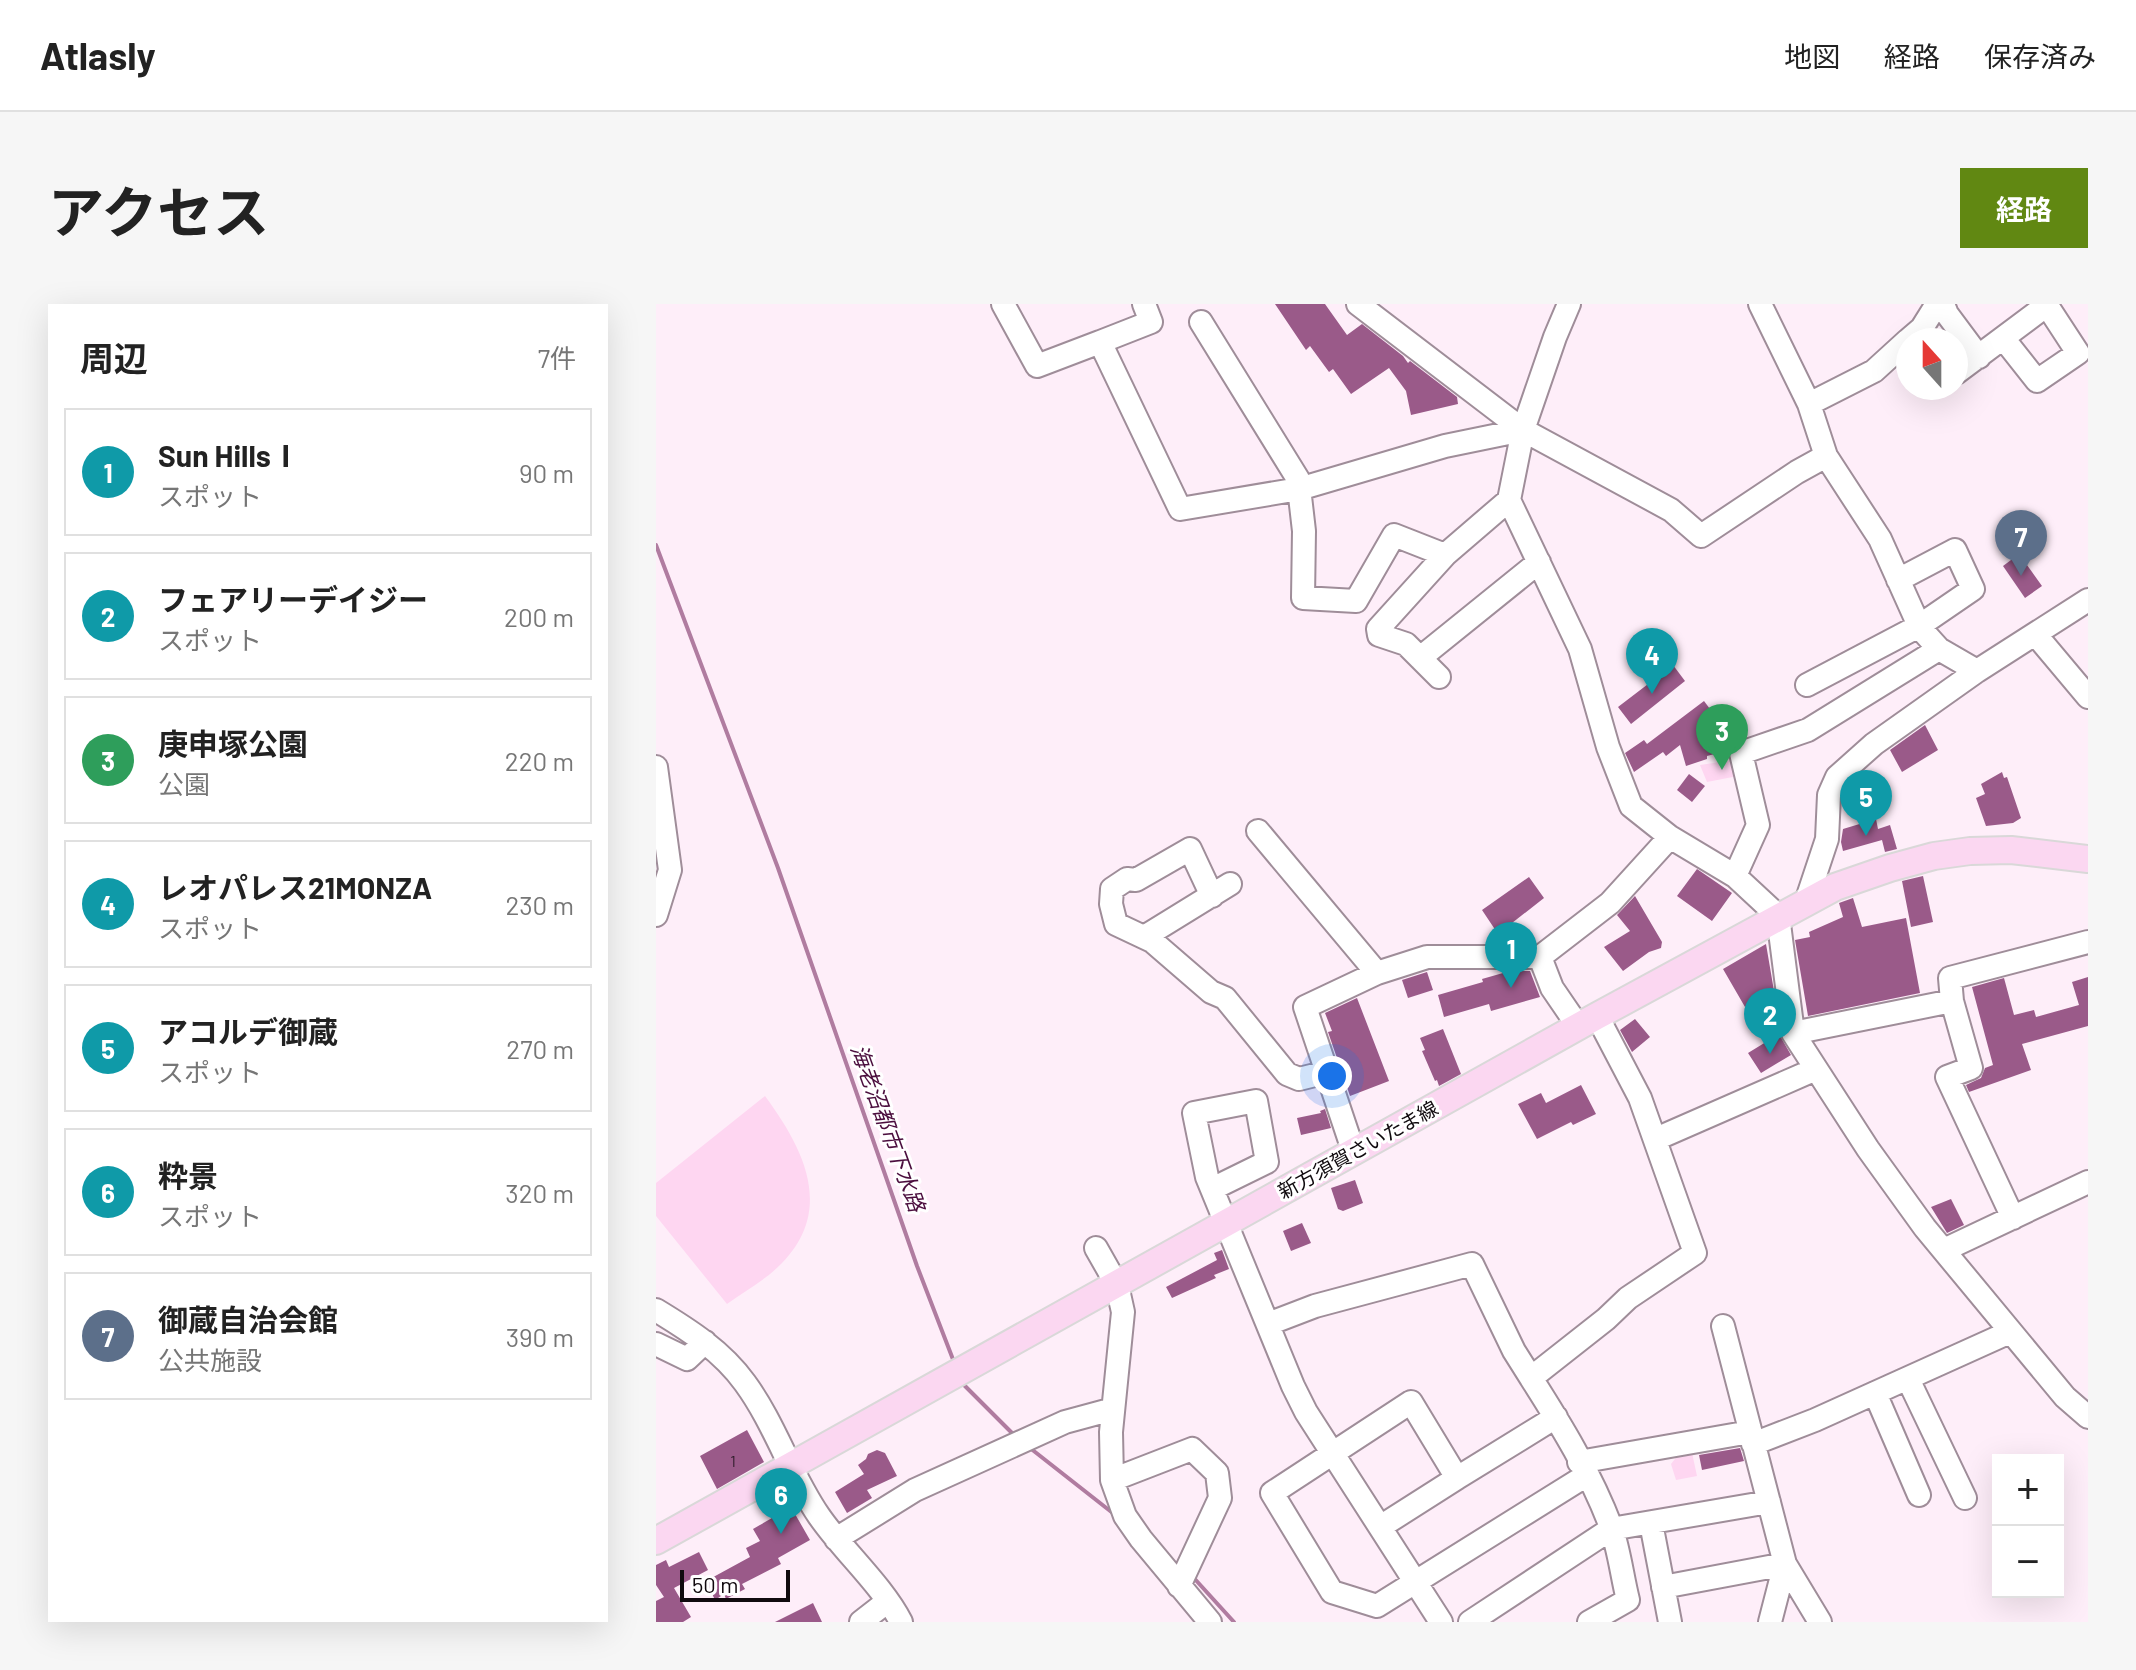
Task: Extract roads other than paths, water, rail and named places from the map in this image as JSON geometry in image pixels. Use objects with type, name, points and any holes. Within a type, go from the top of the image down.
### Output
[{"type":"main road","name":"新方須賀さいたま線","points":[[656,1541],[1806,902],[1860,877],[1934,856],[2011,850],[2088,859]]},
{"type":"street","points":[[1003,304],[1037,366],[1151,322],[1144,304]]},
{"type":"street","points":[[1358,304],[1523,430],[1671,510],[1701,536],[1826,456]]},
{"type":"street","points":[[1569,304],[1523,430],[1509,500],[1580,649],[1608,747],[1631,806],[1670,837],[1735,876],[1778,916],[1793,1033],[1868,1149],[1944,1250],[2065,1397],[2088,1417]]},
{"type":"street","points":[[1760,304],[1809,404],[1826,456],[1880,539],[1919,626],[1939,649],[1977,671]]},
{"type":"street","points":[[1922,328],[1940,304],[1979,357]]},
{"type":"street","points":[[1968,365],[2046,305],[2078,353],[2037,381],[2003,338]]},
{"type":"street","points":[[1201,322],[1298,479],[1304,531],[1303,598],[1356,601],[1394,535],[1445,555]]},
{"type":"street","points":[[1100,342],[1180,509],[1299,489],[1445,446],[1523,430]]},
{"type":"street","points":[[1809,404],[1874,371],[1896,354]]},
{"type":"street","points":[[1439,677],[1406,644],[1379,635],[1378,629],[1445,555],[1509,500]]},
{"type":"street","points":[[1807,685],[1919,626],[1973,589],[1955,550],[1898,580]]},
{"type":"street","points":[[1420,658],[1539,562]]},
{"type":"street","points":[[1806,902],[1827,839],[1829,795],[1837,777],[1874,744],[1977,671],[2088,600]]},
{"type":"street","points":[[2036,635],[2088,697]]},
{"type":"street","points":[[1735,876],[1758,825],[1741,753],[1808,730],[1939,649]]},
{"type":"street","points":[[656,767],[670,870],[656,915]]},
{"type":"street","points":[[1258,831],[1377,973]]},
{"type":"street","points":[[1354,1153],[1305,1007],[1377,973],[1427,957],[1540,957],[1610,903],[1670,837]]},
{"type":"street","points":[[1144,937],[1221,890],[1190,849],[1136,880],[1127,879],[1112,889],[1111,904],[1116,924],[1144,937],[1188,970],[1211,992],[1225,998],[1287,1074],[1299,1079],[1327,1072]]},
{"type":"street","points":[[2013,1218],[1947,1077],[1971,1068],[1952,1001],[1950,978],[2088,942]]},
{"type":"street","points":[[1531,1378],[1628,1298],[1695,1253],[1640,1098],[1588,1021],[1552,988],[1540,957]]},
{"type":"street","points":[[1793,1033],[1952,1001]]},
{"type":"street","points":[[1656,1139],[1816,1069]]},
{"type":"street","points":[[1944,1250],[2088,1182]]},
{"type":"street","points":[[1212,1189],[1306,1412],[1441,1622]]},
{"type":"street","points":[[1096,1248],[1117,1285],[1123,1312],[1113,1409],[1112,1480],[1125,1516],[1210,1622]]},
{"type":"street","points":[[1268,1324],[1315,1306],[1472,1264],[1514,1351],[1556,1417],[1583,1468],[1611,1529],[1628,1600],[1598,1619]]},
{"type":"street","points":[[656,1310],[705,1342],[743,1380],[816,1513],[888,1601],[901,1622]]},
{"type":"street","points":[[1723,1326],[1785,1564],[1820,1622]]},
{"type":"street","points":[[1457,1478],[1411,1402],[1272,1493],[1332,1592],[1377,1606],[1583,1468],[1751,1438],[1875,1393],[2010,1332]]},
{"type":"street","points":[[656,1344],[687,1359],[705,1342]]},
{"type":"street","points":[[1908,1379],[1965,1498]]},
{"type":"street","points":[[1875,1393],[1919,1495]]},
{"type":"street","points":[[836,1539],[915,1490],[1065,1422],[1113,1409]]},
{"type":"street","points":[[1380,1527],[1556,1417]]},
{"type":"street","points":[[1112,1480],[1192,1449],[1217,1473],[1220,1498],[1179,1586]]},
{"type":"street","points":[[1470,1622],[1611,1529],[1769,1502]]},
{"type":"street","points":[[1651,1523],[1670,1622]]},
{"type":"street","points":[[1663,1587],[1785,1564]]},
{"type":"street","points":[[1770,1622],[1785,1564]]},
{"type":"street","points":[[861,1622],[888,1601]]},
{"type":"waterway","name":"海老沼都市下水路","points":[[656,545],[778,868],[917,1266],[954,1362]]},
{"type":"waterway","name":"海老沼都市下水路","points":[[961,1382],[1014,1435]]},
{"type":"waterway","name":"海老沼都市下水路","points":[[1030,1448],[1114,1514]]},
{"type":"waterway","name":"海老沼都市下水路","points":[[1193,1577],[1234,1622]]},
{"type":"place","name":"御蔵自治会館","points":[[2021,576]]},
{"type":"place","name":"レオパレス21MONZA","points":[[1652,694]]},
{"type":"place","name":"庚申塚公園","points":[[1722,770]]},
{"type":"place","name":"アコルデ御蔵","points":[[1866,836]]},
{"type":"place","name":"Sun HillsⅠ","points":[[1511,988]]},
{"type":"place","name":"フェアリーデイジー","points":[[1770,1054]]},
{"type":"place","name":"粋景","points":[[781,1534]]}]
